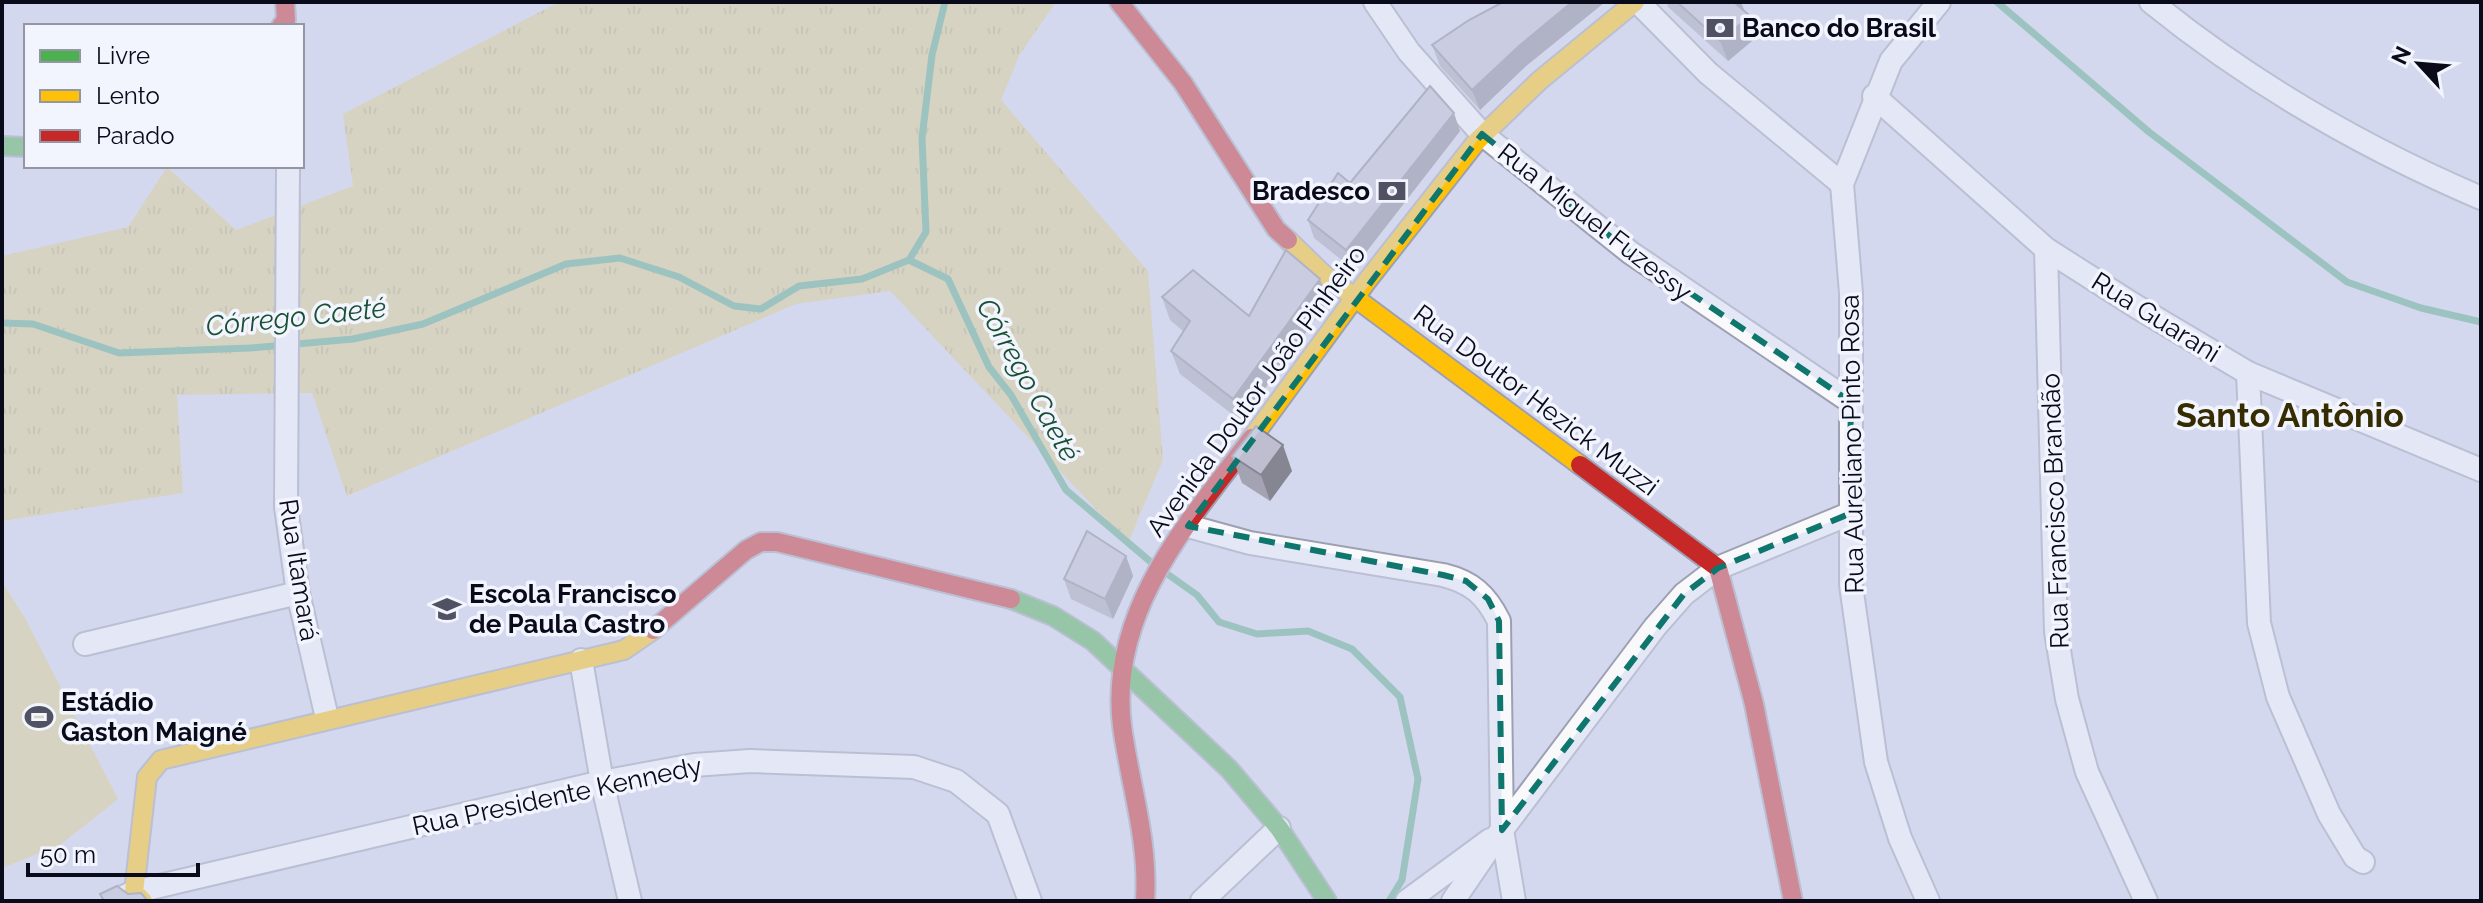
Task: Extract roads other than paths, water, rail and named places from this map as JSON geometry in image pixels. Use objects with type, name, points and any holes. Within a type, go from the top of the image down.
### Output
[{"type":"street","name":"Rua Doutor Hezick Muzzi","points":[[1119,2],[1183,83],[1276,229],[1354,297],[1718,568]]},
{"type":"street","name":"Rua Miguel Fuzessy","points":[[1375,2],[1409,52],[1482,134],[1631,253],[1851,402]]},
{"type":"street","name":"Avenida Doutor João Pinheiro","points":[[1145,901],[1145,834],[1126,748],[1121,668],[1130,630],[1149,586],[1185,530],[1354,297],[1482,134],[1527,89],[1637,2]]},
{"type":"street","points":[[1637,2],[1708,73],[1842,184]]},
{"type":"street","name":"Rua Aureliano Pinto Rosa","points":[[1928,901],[1900,838],[1876,762],[1851,585],[1851,293],[1842,184],[1874,96],[1891,61],[1939,2]]},
{"type":"street","points":[[2151,2],[2206,47],[2314,117],[2481,198]]},
{"type":"street","name":"Rua Guarani","points":[[1874,96],[2046,249],[2248,373],[2480,469]]},
{"type":"street","points":[[2,146],[24,147]]},
{"type":"street","name":"Rua Itamará","points":[[288,168],[290,275],[286,507],[298,593],[327,718]]},
{"type":"street","name":"Rua Francisco Brandão","points":[[2046,249],[2056,632],[2067,699],[2087,772],[2146,901]]},
{"type":"street","points":[[2248,373],[2259,623],[2278,697],[2329,814],[2355,857],[2363,862]]},
{"type":"street","points":[[2480,469],[2481,492]]},
{"type":"street","points":[[1453,901],[1500,833],[1655,627],[1684,594],[1718,568],[1849,514]]},
{"type":"street","points":[[1185,530],[1443,575],[1466,581],[1488,599],[1499,621],[1500,833],[1514,901]]},
{"type":"street","points":[[131,898],[142,846],[144,792],[153,766],[161,760],[327,718],[624,650],[638,643],[746,550],[761,542],[777,542],[999,594],[1053,616],[1093,641],[1229,769],[1279,828],[1327,901]]},
{"type":"street","points":[[1718,568],[1754,704],[1793,901]]},
{"type":"street","points":[[85,644],[298,593]]},
{"type":"street","points":[[581,660],[602,782],[630,901]]},
{"type":"street","name":"Rua Presidente Kennedy","points":[[131,898],[602,782],[694,765],[750,761],[914,767],[956,781],[998,814],[1030,901]]},
{"type":"street","points":[[1202,901],[1279,828]]},
{"type":"street","points":[[1407,901],[1500,833]]},
{"type":"waterway","points":[[909,260],[926,232],[922,138],[932,55],[945,2]]},
{"type":"waterway","points":[[1997,2],[2149,132],[2347,282],[2421,308],[2481,322]]},
{"type":"waterway","name":"Córrego Caeté","points":[[2,323],[33,324],[119,353],[250,348],[353,339],[423,324],[566,264],[620,258],[679,277],[734,306],[761,309],[799,286],[862,279],[909,260],[948,279],[989,367],[1011,395],[1066,490],[1152,563]]},
{"type":"waterway","name":"Córrego Caeté","points":[[1166,573],[1197,595],[1219,622],[1257,634],[1308,631],[1352,649],[1400,697],[1418,779],[1402,880],[1389,901]]},
{"type":"place","name":"Banco do Brasil","points":[[1720,28]]},
{"type":"place","name":"Bradesco","points":[[1392,191]]},
{"type":"place","name":"Escola Francisco de Paula Castro","points":[[447,609]]},
{"type":"place","name":"Estádio Gaston Maigné","points":[[39,717]]},
{"type":"district","name":"Santo Antônio","points":[[2290,415]]}]
